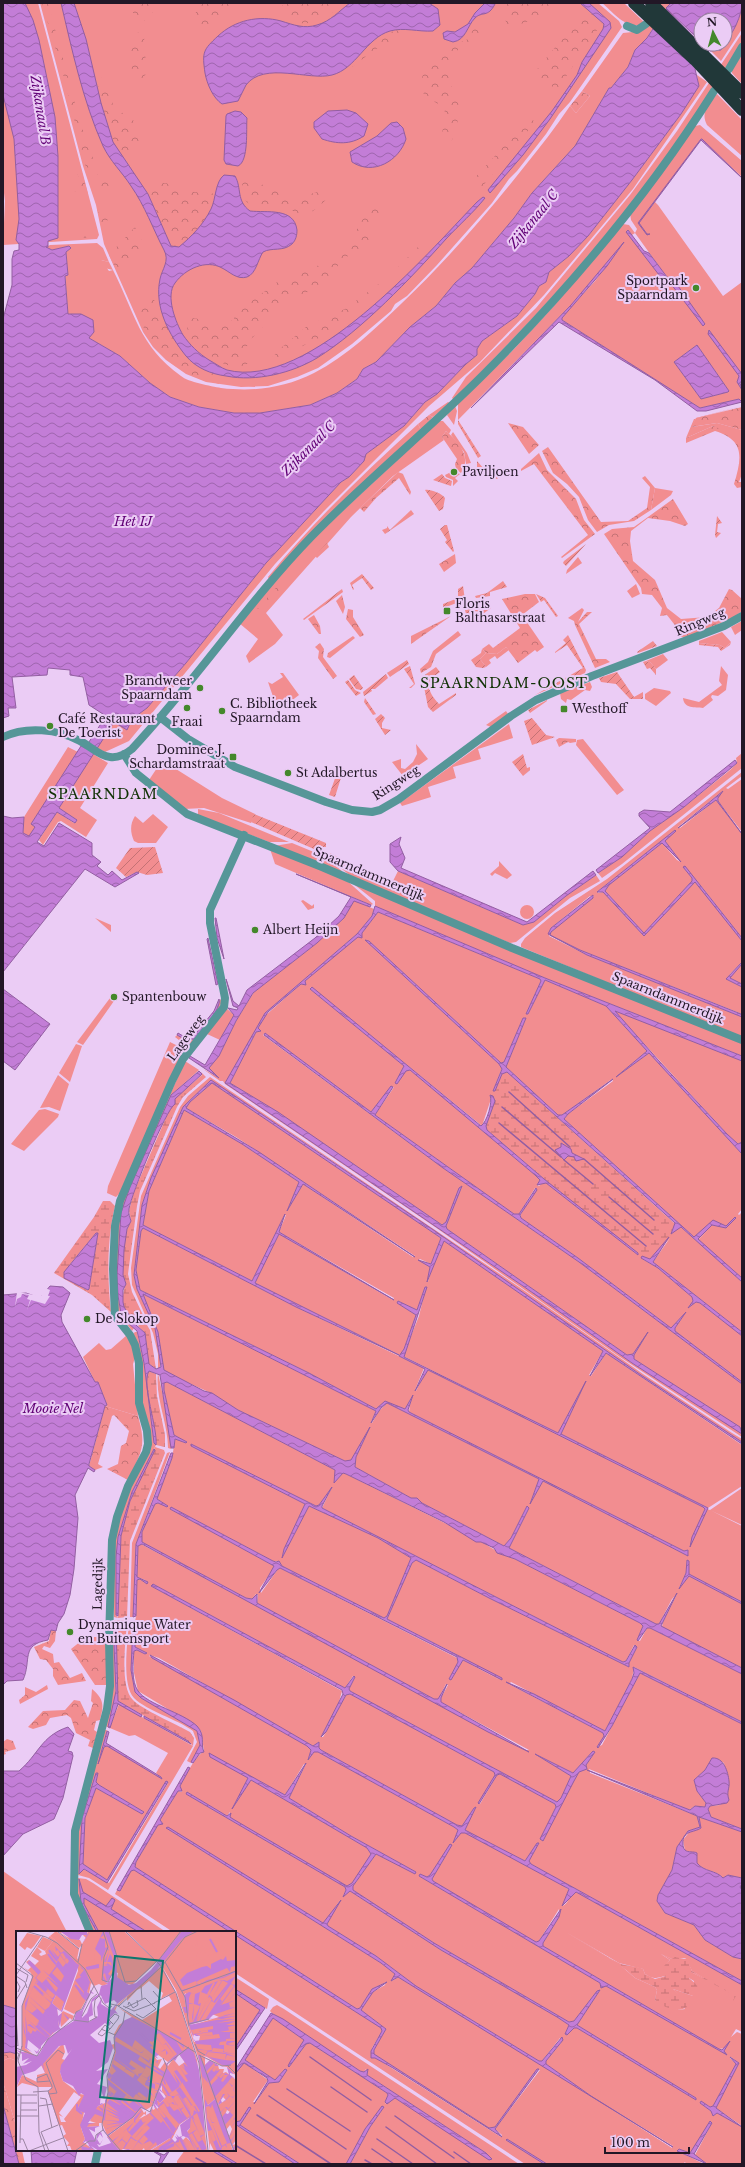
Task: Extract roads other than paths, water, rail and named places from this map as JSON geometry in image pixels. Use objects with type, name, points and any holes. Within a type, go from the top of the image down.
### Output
[{"type":"highway","points":[[634,3],[695,60],[735,91]]},
{"type":"highway","points":[[651,3],[735,91],[742,110]]},
{"type":"street","points":[[627,26],[637,30],[646,24]]},
{"type":"street","points":[[728,69],[742,47]]},
{"type":"street","points":[[3,737],[22,730],[34,729],[78,740],[110,757],[124,754],[132,749],[280,570],[327,522],[483,376],[579,271],[637,201],[696,119],[714,91]]},
{"type":"street","name":"Ringweg","points":[[160,717],[188,739],[235,767],[326,802],[352,810],[372,812],[380,810],[399,799],[530,704],[592,676],[724,626],[742,616]]},
{"type":"street","name":"Spaarndammerdijk","points":[[124,754],[136,773],[187,814],[244,835],[588,979],[742,1040]]},
{"type":"street","name":"Lageweg","points":[[115,1316],[113,1279],[115,1226],[120,1201],[183,1059],[224,1007],[225,998],[210,922],[210,910],[213,899],[244,835]]},
{"type":"street","name":"Lagedijk","points":[[90,1931],[74,1894],[75,1832],[107,1709],[110,1686],[109,1640],[112,1540],[117,1516],[128,1486],[146,1452],[148,1444],[147,1431],[139,1403],[139,1363],[135,1345],[130,1335],[115,1316]]},
{"type":"street","points":[[95,2164],[98,2151]]},
{"type":"water","name":"Het IJ","points":[[3,3],[25,3],[33,20],[39,40],[55,117],[58,156],[58,238],[48,241],[48,247],[46,247],[52,250],[69,246],[71,248],[66,252],[68,275],[65,276],[68,314],[81,314],[93,320],[94,332],[89,338],[120,356],[150,383],[170,397],[199,407],[234,413],[260,413],[310,405],[337,393],[357,379],[363,369],[376,362],[410,327],[436,306],[455,283],[472,268],[514,218],[532,193],[575,146],[609,88],[611,88],[628,67],[635,50],[647,38],[666,9],[693,36],[693,52],[709,52],[695,69],[699,86],[681,114],[588,236],[569,256],[549,272],[546,282],[539,286],[535,294],[517,316],[482,341],[477,349],[477,355],[466,364],[437,394],[425,402],[404,426],[366,454],[364,461],[349,477],[341,482],[266,563],[186,663],[147,708],[132,719],[127,730],[114,722],[59,808],[77,820],[75,823],[57,812],[37,842],[44,846],[59,823],[92,843],[92,855],[101,862],[97,866],[108,875],[112,871],[122,880],[137,872],[139,873],[115,887],[85,869],[3,972],[3,816],[12,818],[24,817],[23,833],[29,836],[35,827],[31,824],[81,746],[85,748],[106,716],[89,705],[83,677],[70,675],[70,670],[48,668],[47,675],[12,677],[16,708],[8,708],[9,716],[3,718],[3,319],[12,285],[12,259],[14,251],[19,250],[19,244],[16,240],[19,219],[14,139],[3,95]]},
{"type":"water","points":[[61,3],[74,3],[86,39],[101,103],[113,142],[148,194],[171,246],[179,247],[201,225],[213,205],[217,186],[224,175],[235,176],[241,199],[250,211],[285,214],[295,223],[297,232],[292,244],[285,248],[263,252],[255,270],[247,277],[237,277],[216,265],[203,265],[184,273],[172,288],[171,302],[177,324],[183,335],[201,355],[227,370],[259,371],[293,360],[329,340],[364,314],[397,284],[428,254],[477,202],[483,197],[485,198],[385,303],[351,333],[317,358],[285,372],[261,377],[237,378],[204,370],[194,364],[186,356],[174,339],[164,320],[159,300],[159,289],[160,279],[166,261],[166,254],[136,194],[128,181],[109,157],[103,146],[84,93]]},
{"type":"water","points":[[350,3],[429,3],[438,9],[440,25],[433,31],[401,29],[390,31],[374,40],[367,46],[348,67],[332,75],[311,76],[287,73],[264,74],[254,78],[246,85],[238,101],[222,104],[213,94],[206,77],[204,66],[205,52],[209,45],[218,36],[232,26],[248,20],[273,19],[308,27],[327,21]]},
{"type":"water","points":[[485,3],[495,4],[490,11],[478,16],[472,21],[461,39],[453,42],[444,39],[443,33],[447,31],[455,32],[468,24],[475,13]]},
{"type":"water","points":[[580,3],[589,3],[610,22],[611,28],[550,119],[523,155],[490,193],[488,190],[552,111],[577,75],[582,62],[603,29],[604,24]]},
{"type":"water","points":[[671,3],[742,3],[742,8],[733,30],[733,12],[693,12],[693,34],[666,8]]},
{"type":"water","points":[[347,110],[356,113],[368,124],[364,136],[354,141],[343,143],[322,139],[314,128],[314,122],[328,111]]},
{"type":"water","points":[[235,111],[241,112],[247,118],[247,137],[244,158],[242,163],[238,166],[226,164],[224,160],[226,116],[227,114]]},
{"type":"water","points":[[397,122],[403,128],[406,139],[398,154],[391,160],[376,167],[360,166],[352,162],[350,152],[377,136],[391,123]]},
{"type":"water","points":[[701,139],[742,178],[701,140],[639,223],[647,234],[650,234],[647,235],[638,223]]},
{"type":"water","points":[[628,230],[644,251],[649,253],[667,277],[673,279],[705,324],[703,326],[671,284],[666,284],[626,232]]},
{"type":"water","points":[[624,242],[607,266],[562,318],[562,320],[700,408],[739,399],[742,402],[706,411],[697,411],[655,380],[559,322],[471,408],[571,305]]},
{"type":"water","points":[[709,330],[742,374],[742,380],[740,383],[742,390],[737,382],[739,376],[708,334]]},
{"type":"water","points":[[697,345],[729,391],[728,392],[701,399],[674,362]]},
{"type":"water","points":[[735,760],[737,763],[684,807],[650,831],[622,857],[598,873],[596,870],[650,828],[639,816],[639,813],[644,810],[670,812]]},
{"type":"water","points":[[723,791],[718,798],[718,801],[742,834],[716,800],[678,828]]},
{"type":"water","points":[[675,830],[676,831],[665,841],[681,862],[662,843],[609,885],[605,891],[644,933],[692,881],[692,878],[683,867],[685,866],[742,938],[742,941],[695,882],[644,936],[603,892],[597,892]]},
{"type":"water","points":[[401,837],[399,844],[405,858],[401,868],[527,922],[593,871],[596,875],[566,896],[534,922],[523,925],[398,871],[390,862],[390,844]]},
{"type":"water","points":[[296,874],[371,905],[370,907],[354,901],[344,918],[317,943],[253,993],[236,1021],[219,1056],[209,1068],[219,1078],[189,1058],[190,1056],[205,1065],[234,1015],[228,1008],[237,1010],[238,1008],[233,1006],[226,979],[233,1001],[239,1006],[247,990],[315,938],[339,916],[351,897]]},
{"type":"water","points":[[593,895],[593,898],[551,932],[550,935],[580,950],[741,1014],[742,1017],[587,955],[548,934],[551,928]]},
{"type":"water","points":[[375,906],[545,978],[742,1056],[742,1061],[615,1011],[727,1134],[738,1144],[742,1142],[742,1154],[649,1053],[616,1077],[647,1051],[606,1006],[545,980],[528,1014],[526,1014],[541,981],[540,979],[378,912],[362,933],[362,938],[358,937],[305,981],[306,985],[301,984],[268,1012],[258,1028],[261,1031],[256,1032],[230,1083],[278,1112],[442,1225],[446,1222],[459,1188],[462,1186],[446,1226],[447,1229],[627,1355],[633,1354],[648,1332],[634,1355],[634,1359],[740,1427],[742,1434],[632,1363],[523,1286],[225,1083],[265,1013],[357,934],[372,916]]},
{"type":"water","points":[[216,918],[224,959],[217,938]]},
{"type":"water","points":[[208,938],[218,984],[216,985],[207,939]]},
{"type":"water","points":[[365,940],[369,941],[501,1063],[504,1062],[523,1018],[526,1018],[506,1067],[558,1115],[562,1115],[613,1079],[568,1114],[564,1119],[694,1237],[713,1220],[726,1226],[735,1217],[736,1218],[726,1228],[712,1225],[698,1239],[742,1278],[742,1282],[681,1227],[671,1234],[675,1223],[507,1072],[502,1074],[495,1091],[493,1091],[502,1069],[499,1064]]},
{"type":"water","points":[[742,962],[730,978],[742,984],[742,987],[726,979]]},
{"type":"water","points":[[312,987],[481,1126],[489,1112],[491,1102],[490,1095],[493,1096],[495,1101],[486,1126],[487,1130],[544,1179],[638,1253],[638,1255],[546,1183],[537,1185],[540,1180],[535,1175],[410,1070],[406,1071],[397,1084],[395,1083],[404,1066],[310,989]]},
{"type":"water","points":[[3,989],[50,1024],[15,1070],[3,1061]]},
{"type":"water","points":[[219,999],[219,1003],[214,1014],[194,1039],[186,1040],[177,1035],[178,1033],[188,1039],[192,1038],[214,1011]]},
{"type":"water","points":[[265,1033],[371,1112],[391,1086],[393,1087],[375,1115],[514,1214],[519,1214],[536,1188],[537,1190],[520,1215],[521,1218],[578,1258],[671,1328],[686,1312],[675,1328],[675,1331],[742,1382],[742,1384],[579,1262],[443,1168],[264,1035]]},
{"type":"water","points":[[199,1071],[202,1074],[175,1099],[175,1104],[164,1121],[149,1153],[129,1209],[131,1221],[127,1229],[124,1250],[123,1275],[126,1284],[123,1290],[123,1302],[124,1307],[136,1325],[145,1333],[149,1364],[156,1369],[161,1367],[155,1328],[137,1289],[134,1275],[142,1205],[151,1178],[183,1107],[211,1080],[435,1231],[641,1375],[742,1442],[742,1444],[606,1353],[590,1376],[603,1351],[444,1241],[427,1282],[430,1267],[418,1260],[431,1264],[441,1238],[212,1083],[190,1102],[186,1108],[259,1152],[415,1257],[303,1184],[287,1211],[299,1182],[242,1144],[184,1110],[149,1191],[143,1225],[252,1281],[285,1214],[279,1232],[394,1300],[279,1234],[255,1283],[399,1355],[296,1307],[143,1228],[141,1231],[136,1270],[140,1290],[309,1373],[376,1409],[385,1401],[405,1409],[413,1395],[408,1410],[409,1412],[684,1551],[688,1550],[688,1556],[543,1481],[530,1504],[539,1479],[387,1403],[381,1408],[371,1423],[376,1411],[143,1294],[158,1332],[164,1370],[204,1391],[212,1393],[238,1410],[345,1461],[351,1460],[370,1427],[356,1457],[355,1467],[411,1498],[417,1498],[422,1503],[504,1546],[511,1538],[527,1506],[529,1508],[509,1548],[656,1624],[659,1624],[677,1593],[661,1626],[742,1668],[742,1674],[650,1628],[647,1628],[638,1641],[637,1640],[643,1626],[640,1623],[515,1559],[497,1553],[494,1548],[481,1542],[476,1542],[444,1522],[346,1474],[343,1473],[334,1483],[335,1470],[167,1382],[164,1383],[164,1390],[174,1435],[187,1442],[186,1443],[175,1439],[174,1448],[171,1448],[160,1375],[149,1371],[147,1377],[148,1391],[144,1363],[137,1331],[128,1323],[121,1313],[118,1296],[117,1275],[121,1213],[130,1187],[171,1095]]},
{"type":"water","points":[[561,1143],[571,1149],[572,1153],[584,1159],[576,1161],[574,1157],[568,1156],[564,1160],[555,1150],[561,1147]]},
{"type":"water","points":[[96,1233],[98,1233],[88,1290],[64,1278],[64,1272]]},
{"type":"water","points":[[669,1237],[653,1262],[742,1332],[742,1336],[700,1303],[696,1302],[688,1308],[693,1301],[692,1297],[658,1268],[641,1258],[642,1256],[650,1259]]},
{"type":"water","name":"Mooie Nel","points":[[50,1286],[63,1287],[70,1293],[61,1315],[62,1322],[95,1382],[98,1382],[107,1405],[105,1406],[89,1464],[89,1466],[95,1470],[94,1472],[88,1468],[75,1495],[78,1518],[74,1569],[70,1595],[64,1614],[58,1623],[56,1631],[51,1630],[48,1640],[39,1642],[30,1650],[28,1654],[26,1673],[23,1680],[7,1681],[3,1685],[3,1295],[26,1293],[40,1298]]},
{"type":"water","points":[[425,1287],[427,1287],[404,1357],[558,1433],[586,1381],[561,1434],[708,1508],[690,1547],[692,1537],[705,1509],[703,1507],[428,1370],[415,1391],[425,1369],[399,1356],[404,1349],[416,1315],[397,1303],[398,1301],[417,1310]]},
{"type":"water","points":[[148,1397],[155,1428],[156,1445],[154,1443]]},
{"type":"water","points":[[191,1444],[316,1506],[319,1505],[332,1487],[322,1508],[623,1662],[626,1661],[635,1645],[637,1647],[629,1663],[629,1667],[416,1560],[412,1563],[387,1619],[502,1678],[502,1680],[463,1660],[451,1680],[449,1679],[458,1662],[457,1657],[280,1568],[259,1593],[274,1566],[170,1509],[171,1507],[273,1561],[279,1561],[282,1566],[384,1618],[387,1616],[411,1558],[378,1538],[309,1506],[282,1558],[284,1549],[305,1504],[191,1446]]},
{"type":"water","points":[[154,1449],[155,1450],[130,1501],[121,1536],[118,1616],[116,1615],[116,1557],[118,1537],[132,1492]]},
{"type":"water","points":[[171,1453],[173,1453],[172,1458],[157,1499],[168,1506],[167,1507],[158,1503],[155,1504],[142,1532],[142,1542],[246,1598],[252,1599],[257,1594],[257,1603],[434,1699],[438,1699],[447,1684],[441,1698],[441,1702],[529,1752],[488,1732],[142,1544],[138,1546],[137,1577],[148,1582],[147,1584],[140,1579],[137,1580],[136,1616],[133,1617],[136,1544]]},
{"type":"water","points":[[687,1560],[689,1561],[689,1574],[742,1602],[742,1604],[689,1576],[679,1589],[686,1573]]},
{"type":"water","points":[[153,1584],[345,1688],[354,1676],[355,1677],[349,1689],[350,1691],[557,1802],[561,1798],[571,1776],[535,1754],[573,1773],[593,1751],[595,1752],[586,1765],[587,1769],[579,1772],[543,1841],[540,1839],[556,1807],[555,1804],[500,1774],[497,1775],[479,1804],[478,1803],[495,1775],[494,1772],[350,1694],[346,1695],[326,1732],[321,1737],[343,1694],[342,1690],[151,1586]]},
{"type":"water","points":[[116,1621],[118,1701],[142,1715],[141,1717],[118,1704],[110,1728],[108,1727],[116,1691],[114,1646]]},
{"type":"water","points":[[133,1622],[136,1623],[135,1647],[147,1653],[145,1654],[137,1650],[134,1651],[133,1672],[136,1687],[143,1696],[157,1705],[191,1721],[200,1730],[204,1752],[200,1753],[193,1763],[191,1762],[200,1745],[197,1731],[141,1698],[135,1692],[131,1670]]},
{"type":"water","points":[[150,1655],[234,1700],[313,1746],[319,1742],[319,1748],[321,1750],[457,1825],[462,1826],[476,1807],[465,1830],[525,1861],[537,1843],[539,1843],[529,1861],[531,1864],[742,1981],[742,1985],[576,1892],[562,1906],[569,1889],[465,1833],[461,1833],[453,1843],[458,1830],[454,1827],[318,1752],[314,1752],[308,1760],[311,1750],[307,1746],[152,1658]]},
{"type":"water","points":[[633,1667],[742,1722],[742,1724],[640,1673],[612,1726],[598,1748],[597,1747],[604,1736],[603,1733],[506,1682],[534,1694],[605,1731],[632,1679],[634,1673]]},
{"type":"water","points":[[144,1716],[188,1741],[191,1744],[144,1718]]},
{"type":"water","points":[[68,1727],[74,1734],[68,1751],[72,1752],[73,1756],[63,1798],[54,1819],[23,1834],[3,1856],[3,1771],[19,1771],[26,1765],[46,1740],[52,1735]]},
{"type":"water","points":[[107,1731],[109,1732],[106,1743],[162,1779],[107,1746],[104,1747],[98,1764]]},
{"type":"water","points":[[209,1753],[285,1795],[306,1763],[289,1798],[351,1836],[416,1872],[415,1874],[376,1854],[353,1886],[353,1890],[434,1943],[569,2022],[574,2021],[597,1991],[600,1990],[577,2025],[696,2098],[696,2100],[577,2028],[574,2028],[567,2035],[565,2034],[569,2025],[557,2017],[441,1950],[350,1891],[343,1897],[346,1890],[345,1887],[186,1794],[187,1792],[227,1816],[231,1813],[230,1817],[233,1819],[347,1886],[352,1883],[371,1854],[367,1848],[251,1780],[232,1809],[248,1778],[210,1757]]},
{"type":"water","points":[[712,1758],[716,1758],[722,1762],[728,1773],[729,1800],[727,1803],[710,1806],[708,1809],[711,1817],[742,1829],[742,1832],[699,1817],[701,1828],[686,1834],[688,1831],[700,1827],[697,1816],[587,1770],[690,1810],[695,1806],[705,1807],[706,1803],[697,1791],[694,1780],[705,1770]]},
{"type":"water","points":[[188,1767],[190,1768],[180,1786],[182,1791],[178,1791],[160,1820],[163,1824],[158,1825],[136,1862],[135,1867],[235,1931],[228,1931],[134,1870],[131,1871],[120,1891],[117,1890]]},
{"type":"water","points":[[96,1773],[98,1773],[96,1782],[99,1785],[144,1812],[142,1814],[96,1788],[85,1818],[83,1864],[107,1880],[166,1781],[168,1782],[107,1883],[84,1869],[79,1874],[82,1818]]},
{"type":"water","points":[[168,1827],[323,1923],[341,1900],[327,1924],[328,1926],[376,1956],[416,1986],[539,2061],[542,2061],[562,2037],[563,2040],[546,2061],[546,2064],[591,2096],[673,2147],[398,1977],[391,1981],[395,1974],[381,1963],[166,1828]]},
{"type":"water","points":[[683,1838],[684,1849],[689,1852],[697,1853],[697,1863],[700,1866],[720,1875],[723,1878],[728,1875],[742,1878],[742,1884],[740,1887],[742,1890],[742,1959],[733,1957],[705,1940],[694,1925],[665,1913],[657,1901],[658,1895],[672,1870],[677,1847]]},
{"type":"water","points":[[450,1844],[452,1845],[432,1879],[433,1881],[536,1942],[539,1941],[561,1909],[559,1917],[543,1943],[543,1946],[719,2049],[722,2050],[730,2041],[724,2051],[727,2055],[606,1986],[601,1988],[600,1983],[419,1876],[420,1874],[427,1877],[430,1875]]},
{"type":"water","points":[[79,1879],[83,1892],[106,1906],[112,1898],[115,1900],[111,1909],[145,1931],[137,1931],[84,1898],[84,1904],[98,1931],[96,1931],[81,1903]]},
{"type":"water","points":[[236,1932],[357,2009],[360,2008],[372,1989],[387,1982],[373,1992],[361,2010],[386,2029],[374,2050],[374,2054],[489,2128],[495,2127],[537,2069],[539,2069],[495,2129],[502,2137],[393,2068],[375,2058],[371,2058],[371,2051],[382,2031],[381,2028],[236,1936]]},
{"type":"water","points":[[236,1990],[265,2008],[236,2051],[236,2046],[260,2010],[236,1994]]},
{"type":"water","points":[[3,2005],[16,2009],[16,2054],[10,2052],[3,2053]]},
{"type":"water","points":[[271,2013],[283,2019],[360,2071],[364,2072],[368,2069],[367,2075],[486,2153],[492,2159],[489,2160],[395,2098],[387,2104],[385,2102],[388,2095],[387,2093],[310,2043],[306,2044],[289,2067],[290,2062],[304,2040],[273,2018],[245,2060],[275,2080],[285,2069],[287,2070],[279,2082],[269,2083],[254,2104],[268,2081],[267,2078],[244,2063],[236,2073],[236,2068]]},
{"type":"water","points":[[730,2057],[739,2063],[716,2108],[742,2127],[717,2113],[713,2116],[711,2111],[700,2103],[701,2101],[710,2107],[713,2106],[736,2064]]},
{"type":"water","points":[[3,2105],[19,2164],[3,2164]]},
{"type":"water","points":[[382,2106],[384,2107],[370,2127],[350,2164],[346,2164],[365,2129]]},
{"type":"water","points":[[249,2107],[251,2108],[240,2125],[300,2164],[295,2164],[236,2125],[236,2122],[240,2121]]},
{"type":"water","points":[[710,2121],[712,2123],[694,2154],[707,2164],[677,2151],[679,2149],[690,2153]]},
{"type":"water","points":[[507,2139],[547,2164],[544,2164],[506,2140]]},
{"type":"water","points":[[31,2151],[77,2151],[74,2164],[32,2164]]},
{"type":"water","points":[[153,2151],[164,2155],[169,2151],[161,2164],[158,2164],[161,2156]]},
{"type":"water","points":[[213,2151],[217,2151],[238,2164],[234,2164]]},
{"type":"waterway","points":[[509,1092],[570,1147]]},
{"type":"waterway","points":[[502,1107],[561,1157]]},
{"type":"waterway","points":[[499,1123],[646,1246]]},
{"type":"waterway","points":[[584,1159],[654,1220]]},
{"type":"waterway","points":[[564,1160],[593,1184]]},
{"type":"waterway","points":[[609,1197],[653,1234]]},
{"type":"waterway","points":[[310,2057],[371,2100]]},
{"type":"waterway","points":[[331,2087],[367,2112]]},
{"type":"waterway","points":[[287,2089],[350,2131]]},
{"type":"waterway","points":[[269,2096],[346,2149]]},
{"type":"waterway","points":[[257,2115],[331,2164]]},
{"type":"waterway","points":[[395,2116],[454,2158]]},
{"type":"waterway","points":[[386,2127],[437,2164]]},
{"type":"waterway","points":[[377,2139],[413,2164]]},
{"type":"waterway","points":[[236,2146],[266,2164]]},
{"type":"waterway","points":[[372,2149],[394,2164]]},
{"type":"waterway","points":[[454,2152],[471,2164]]},
{"type":"waterway","points":[[196,2158],[207,2164]]},
{"type":"waterway","points":[[365,2160],[372,2164]]},
{"type":"place","name":"Sportpark Spaarndam","points":[[696,288]]},
{"type":"place","name":"Paviljoen","points":[[454,472]]},
{"type":"place","name":"Floris Balthasarstraat","points":[[447,611]]},
{"type":"place","name":"Brandweer Spaarndam","points":[[200,688]]},
{"type":"place","name":"Fraai","points":[[187,708]]},
{"type":"place","name":"Westhoff","points":[[564,709]]},
{"type":"place","name":"C. Bibliotheek Spaarndam","points":[[222,711]]},
{"type":"place","name":"Café Restaurant De Toerist","points":[[50,726]]},
{"type":"place","name":"Dominee J. Schardamstraat","points":[[233,757]]},
{"type":"place","name":"St Adalbertus","points":[[288,773]]},
{"type":"place","name":"Albert Heijn","points":[[255,930]]},
{"type":"place","name":"Spantenbouw","points":[[114,997]]},
{"type":"place","name":"De Slokop","points":[[87,1319]]},
{"type":"place","name":"Dynamique Water en Buitensport","points":[[70,1632]]},
{"type":"district","name":"SPAARNDAM-OOST","points":[[504,683]]},
{"type":"district","name":"SPAARNDAM","points":[[103,794]]},
{"type":"water label","name":"Zijkanaal B","points":[[41,110]]},
{"type":"water label","name":"Zijkanaal C","points":[[533,219]]},
{"type":"water label","name":"Zijkanaal C","points":[[308,448]]}]
